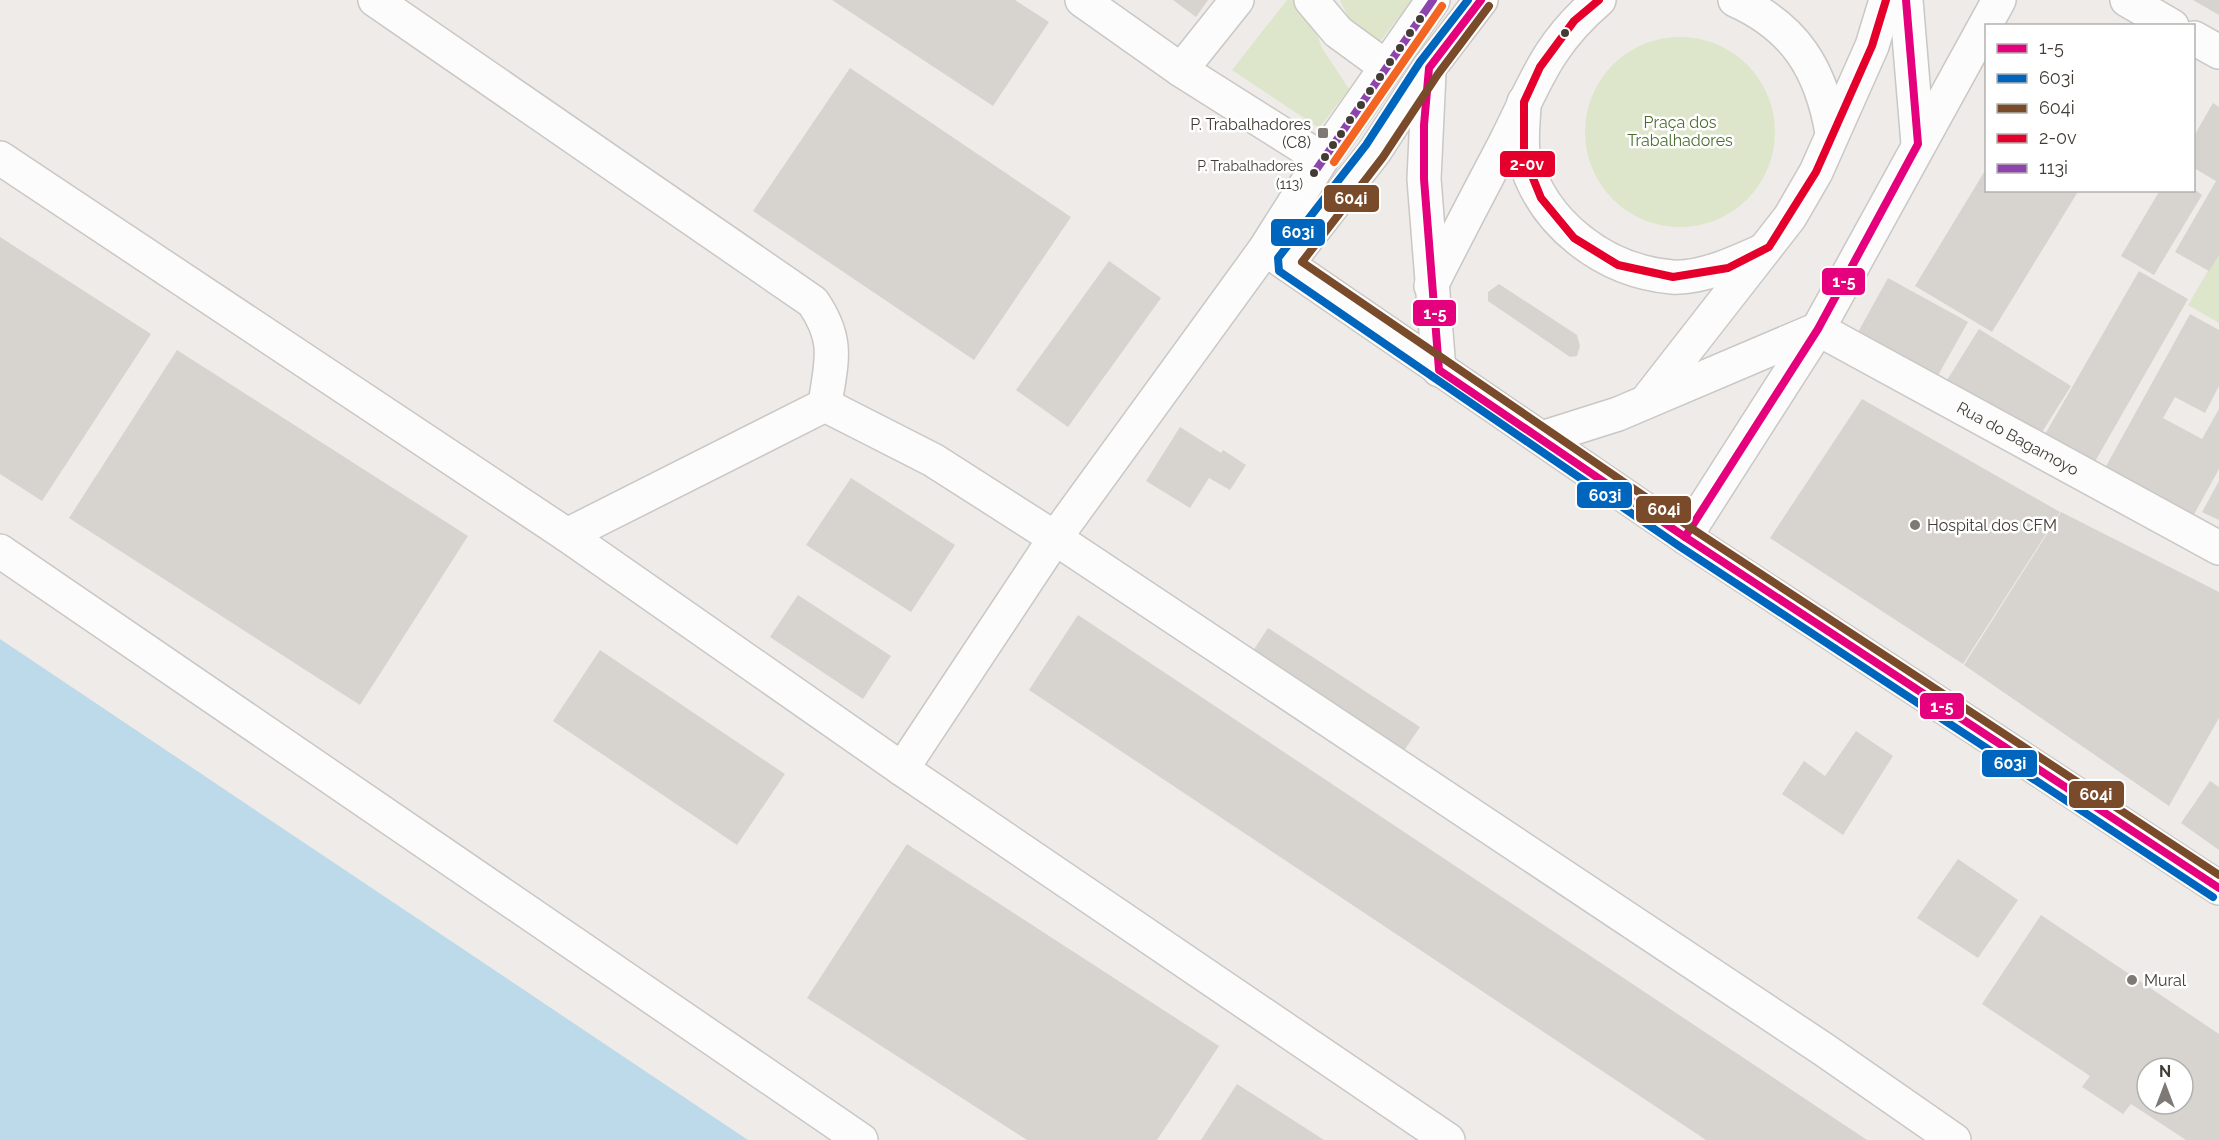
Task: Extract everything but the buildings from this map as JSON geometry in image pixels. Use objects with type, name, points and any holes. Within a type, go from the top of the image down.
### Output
[{"type":"street","points":[[375,0],[813,302],[826,322],[833,346],[825,405]]},
{"type":"street","points":[[1082,0],[1181,70],[1322,159]]},
{"type":"street","points":[[1181,70],[1237,0]]},
{"type":"street","points":[[1311,0],[1338,32],[1386,67]]},
{"type":"street","points":[[1276,256],[1322,159],[1433,0]]},
{"type":"street","points":[[902,769],[1055,538],[1276,256],[1375,151],[1429,68],[1480,0]]},
{"type":"street","points":[[1431,286],[1540,67],[1574,21],[1599,0]]},
{"type":"street","points":[[1735,0],[1757,10],[1796,41],[1818,78],[1828,105],[1832,133]]},
{"type":"street","points":[[1645,402],[1790,218],[1816,172],[1872,46],[1886,0]]},
{"type":"street","points":[[1906,0],[1918,144]]},
{"type":"street","points":[[1986,24],[1999,0]]},
{"type":"street","points":[[2127,0],[2169,24]]},
{"type":"street","points":[[1685,537],[1818,329],[1985,25]]},
{"type":"street","points":[[2195,39],[2219,52]]},
{"type":"street","points":[[1429,68],[1424,179],[1439,370]]},
{"type":"street","points":[[1524,102],[1524,156],[1541,198],[1574,238],[1618,265],[1673,277],[1728,268],[1769,247]]},
{"type":"street","points":[[0,158],[567,535],[902,769],[1448,1140]]},
{"type":"street","points":[[1276,256],[1685,537],[2219,888]]},
{"type":"street","points":[[1542,438],[1645,402],[1818,329]]},
{"type":"street","name":"Rua do Bagamoyo","points":[[1818,329],[2219,548]]},
{"type":"street","points":[[567,535],[825,405]]},
{"type":"street","points":[[825,405],[933,460],[1055,538],[1321,718],[1823,1049],[1954,1140]]},
{"type":"street","points":[[0,551],[861,1140]]},
{"type":"green space","points":[[1287,0],[1304,0],[1322,48],[1349,89],[1319,128],[1232,70]]},
{"type":"green space","points":[[1340,0],[1412,0],[1375,48],[1350,21]]},
{"type":"green space","name":"Praça dos Trabalhadores","points":[[1671,37],[1689,37],[1725,48],[1740,58],[1754,72],[1771,104],[1775,132],[1771,160],[1764,177],[1754,192],[1740,206],[1708,223],[1689,227],[1671,227],[1635,216],[1620,206],[1606,192],[1589,160],[1585,141],[1585,123],[1596,87],[1606,72],[1620,58],[1652,41]]},
{"type":"green space","points":[[2219,252],[2219,323],[2188,305]]},
{"type":"water","points":[[0,639],[748,1140],[0,1140]]},
{"type":"transit line","name":"113i","points":[[1314,173],[1433,0]]},
{"type":"transit line","name":"603i","points":[[1468,0],[1420,62],[1366,145],[1278,258],[1279,271],[1679,546],[2213,897]]},
{"type":"transit line","name":"1-5","points":[[1481,0],[1429,68],[1424,125],[1424,179],[1439,370],[1685,537],[2219,888]]},
{"type":"transit line","name":"2-0v","points":[[1599,0],[1574,21],[1540,67],[1524,102],[1524,156],[1541,198],[1574,238],[1618,265],[1673,277],[1728,268],[1769,247],[1816,172],[1872,46],[1886,0]]},
{"type":"transit line","name":"1-5","points":[[1685,537],[1818,329],[1918,144],[1906,0]]},
{"type":"transit line","points":[[1334,162],[1442,6]]},
{"type":"transit line","name":"604i","points":[[1489,6],[1438,74],[1383,157],[1302,262],[1691,528],[2219,875]]},
{"type":"place","name":"P. Trabalhadores (C8)","points":[[1323,133]]},
{"type":"place","name":"P. Trabalhadores (113)","points":[[1314,173]]},
{"type":"place","name":"Hospital dos CFM","points":[[1915,525]]},
{"type":"place","name":"Mural","points":[[2132,980]]}]
